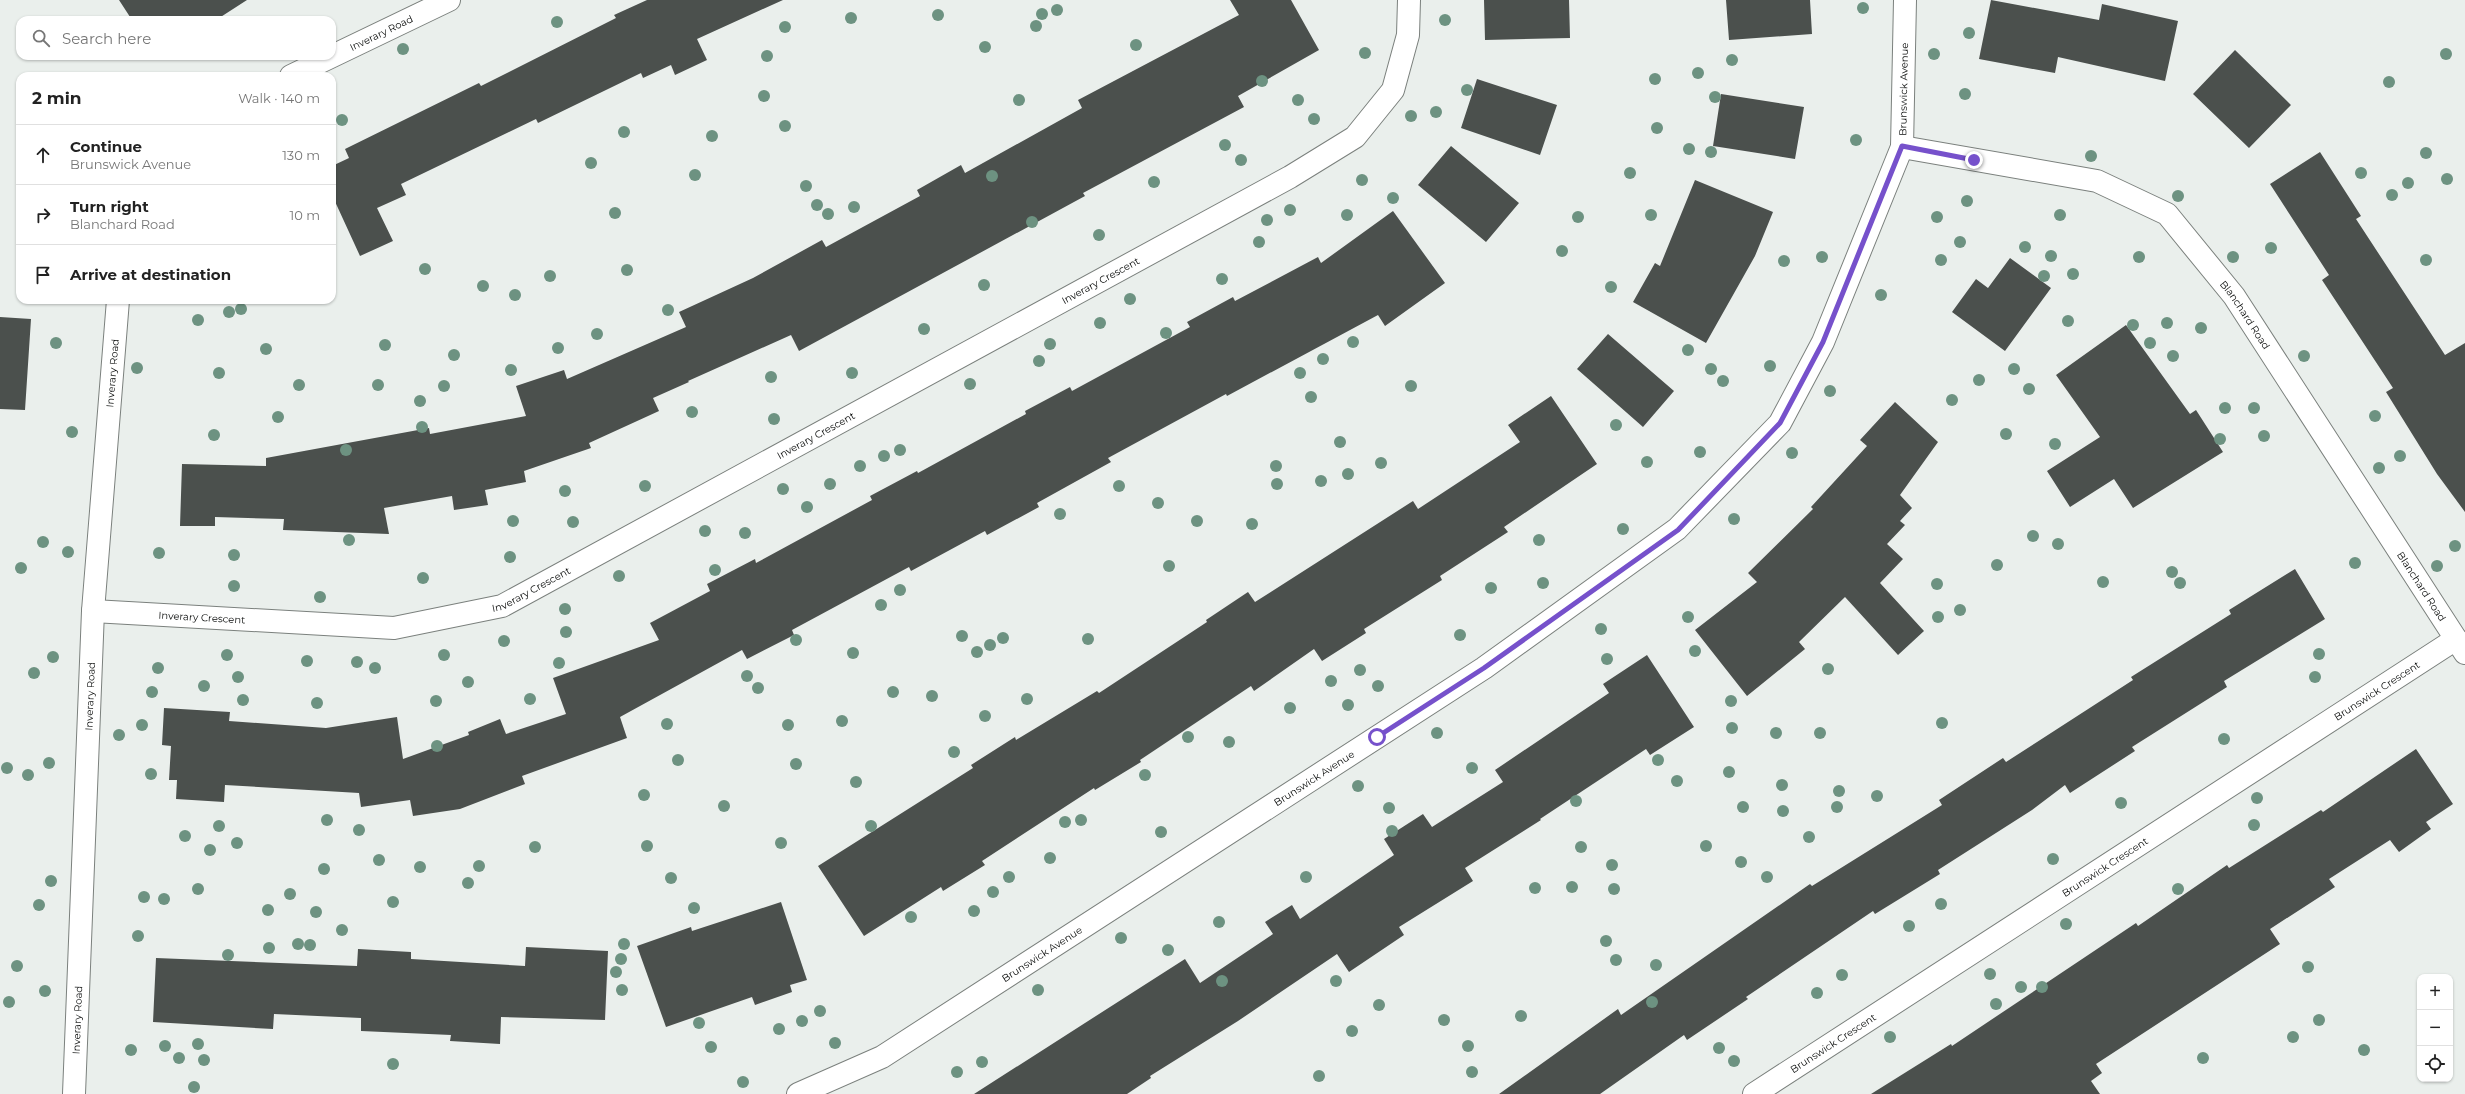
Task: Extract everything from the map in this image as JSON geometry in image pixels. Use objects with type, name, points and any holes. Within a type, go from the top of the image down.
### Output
[{"type":"street","name":"Inverary Road","points":[[336,54],[449,0]]},
{"type":"street","name":"Inverary Crescent","points":[[93,611],[394,628],[502,606],[1290,177],[1356,137],[1393,90],[1408,35],[1409,0]]},
{"type":"street","name":"Brunswick Avenue","points":[[798,1094],[882,1056],[896,1048],[1484,668],[1678,530],[1780,423],[1823,342],[1902,146],[1905,0]]},
{"type":"street","name":"Inverary Road","points":[[299,72],[324,60]]},
{"type":"street","name":"Blanchard Road","points":[[1902,146],[2097,181],[2167,214],[2234,296],[2461,646]]},
{"type":"street","name":"Inverary Road","points":[[74,1094],[93,611],[118,304]]},
{"type":"street","name":"Brunswick Crescent","points":[[1754,1094],[2461,646]]},
{"type":"building","points":[[119,0],[247,0],[222,16],[129,16]]},
{"type":"building","points":[[647,0],[783,0],[697,39],[707,60],[675,75],[671,65],[643,78],[641,73],[538,123],[536,119],[401,184],[406,195],[377,208],[393,241],[360,256],[336,204],[336,164],[349,158],[345,149],[479,83],[481,86],[616,18],[614,15]]},
{"type":"building","points":[[1230,0],[1291,0],[1319,50],[1238,96],[1244,107],[1083,193],[1085,196],[799,351],[791,335],[653,398],[659,411],[589,443],[591,448],[524,471],[526,482],[485,490],[488,505],[454,510],[452,496],[384,508],[389,534],[283,530],[284,519],[215,517],[215,526],[180,526],[182,464],[266,466],[266,458],[429,428],[430,434],[526,416],[516,386],[564,370],[567,379],[686,327],[679,312],[753,278],[822,240],[826,247],[920,196],[917,190],[961,165],[965,173],[1082,108],[1078,100],[1239,15]]},
{"type":"building","points":[[1484,0],[1569,0],[1570,38],[1485,40]]},
{"type":"building","points":[[1726,0],[1810,0],[1812,34],[1729,40]]},
{"type":"building","points":[[1991,0],[2099,20],[2102,4],[2178,21],[2165,81],[2058,57],[2055,73],[1979,59]]},
{"type":"building","points":[[2235,50],[2291,105],[2249,148],[2193,94]]},
{"type":"building","points":[[1477,79],[1557,105],[1540,155],[1461,128]]},
{"type":"building","points":[[1721,94],[1804,107],[1795,159],[1713,146]]},
{"type":"building","points":[[1451,146],[1519,203],[1486,242],[1418,185]]},
{"type":"building","points":[[2320,152],[2361,216],[2356,219],[2445,355],[2465,343],[2465,512],[2437,474],[2386,392],[2393,388],[2322,280],[2329,275],[2270,184]]},
{"type":"building","points":[[1695,180],[1773,212],[1755,256],[1706,343],[1633,302],[1655,263],[1660,266]]},
{"type":"building","points":[[1393,211],[1445,283],[1385,326],[1378,315],[1227,396],[1226,394],[1108,458],[1111,462],[1037,503],[1039,507],[987,535],[985,531],[911,571],[909,567],[792,630],[794,635],[747,659],[742,650],[620,717],[627,738],[522,776],[525,784],[460,809],[413,816],[410,800],[361,807],[359,793],[225,785],[224,802],[176,799],[177,780],[169,780],[171,746],[162,745],[164,708],[230,712],[229,721],[326,728],[397,717],[403,759],[469,735],[468,732],[500,719],[506,734],[566,714],[553,678],[659,640],[650,623],[710,591],[707,584],[755,559],[756,563],[872,500],[870,496],[917,471],[918,473],[1026,414],[1025,411],[1070,387],[1072,391],[1190,327],[1187,322],[1233,297],[1235,301],[1318,257],[1321,263]]},
{"type":"building","points":[[2010,258],[2051,288],[2005,351],[1952,312],[1976,279],[1988,288]]},
{"type":"building","points":[[0,317],[31,319],[25,410],[0,409]]},
{"type":"building","points":[[2126,325],[2190,414],[2196,410],[2223,452],[2133,508],[2114,479],[2070,507],[2047,471],[2100,437],[2056,375]]},
{"type":"building","points":[[1608,334],[1674,391],[1643,427],[1577,369]]},
{"type":"building","points":[[1551,396],[1597,464],[1504,527],[1508,532],[1440,576],[1442,580],[1364,629],[1366,633],[1322,661],[1314,649],[1254,691],[1251,686],[1140,760],[1141,762],[1095,790],[1094,788],[982,861],[985,865],[943,891],[941,887],[864,936],[818,866],[973,768],[971,765],[1015,737],[1016,740],[1097,691],[1099,693],[1207,622],[1206,620],[1248,592],[1255,602],[1413,501],[1418,509],[1520,442],[1508,425]]},
{"type":"building","points":[[1895,402],[1938,442],[1900,495],[1912,508],[1900,521],[1905,525],[1887,544],[1903,559],[1880,583],[1924,631],[1898,655],[1845,597],[1799,642],[1805,649],[1747,696],[1695,630],[1757,582],[1748,573],[1813,509],[1811,507],[1867,446],[1860,440]]},
{"type":"building","points":[[2295,569],[2325,619],[2224,681],[2227,687],[2132,747],[2135,751],[2070,793],[2065,785],[2032,810],[1938,870],[1940,874],[1875,914],[1873,911],[1746,997],[1748,999],[1687,1040],[1684,1035],[1600,1094],[1499,1094],[1618,1009],[1621,1015],[1810,884],[1812,886],[1942,805],[1939,800],[2003,758],[2006,762],[2133,680],[2131,677],[2231,614],[2229,610]]},
{"type":"building","points":[[1647,655],[1694,727],[1650,755],[1646,749],[1540,819],[1541,820],[1465,868],[1473,881],[1399,927],[1404,935],[1349,972],[1337,954],[1238,1021],[1150,1076],[1151,1078],[1127,1094],[974,1094],[1185,959],[1200,983],[1273,934],[1265,922],[1292,905],[1300,919],[1394,855],[1384,839],[1423,814],[1432,827],[1503,782],[1495,770],[1609,693],[1603,684]]},
{"type":"building","points":[[2416,749],[2453,804],[2426,822],[2431,829],[2399,852],[2390,840],[2329,879],[2335,887],[2270,929],[2280,944],[2096,1064],[2102,1073],[2091,1081],[2100,1094],[1871,1094],[1951,1044],[1952,1046],[2136,923],[2138,926],[2227,865],[2229,868],[2321,810],[2323,812]]},
{"type":"building","points":[[781,902],[807,980],[790,985],[792,992],[755,1005],[752,997],[666,1027],[637,946],[691,927],[692,931]]},
{"type":"building","points":[[526,947],[608,951],[605,1020],[501,1017],[500,1044],[450,1041],[451,1035],[361,1031],[361,1018],[274,1014],[273,1029],[153,1022],[156,958],[357,966],[358,949],[411,952],[411,959],[525,966]]},
{"type":"route","points":[[1377,737],[1484,668],[1678,530],[1780,423],[1823,342],[1863,247],[1902,146],[1974,160]]}]
